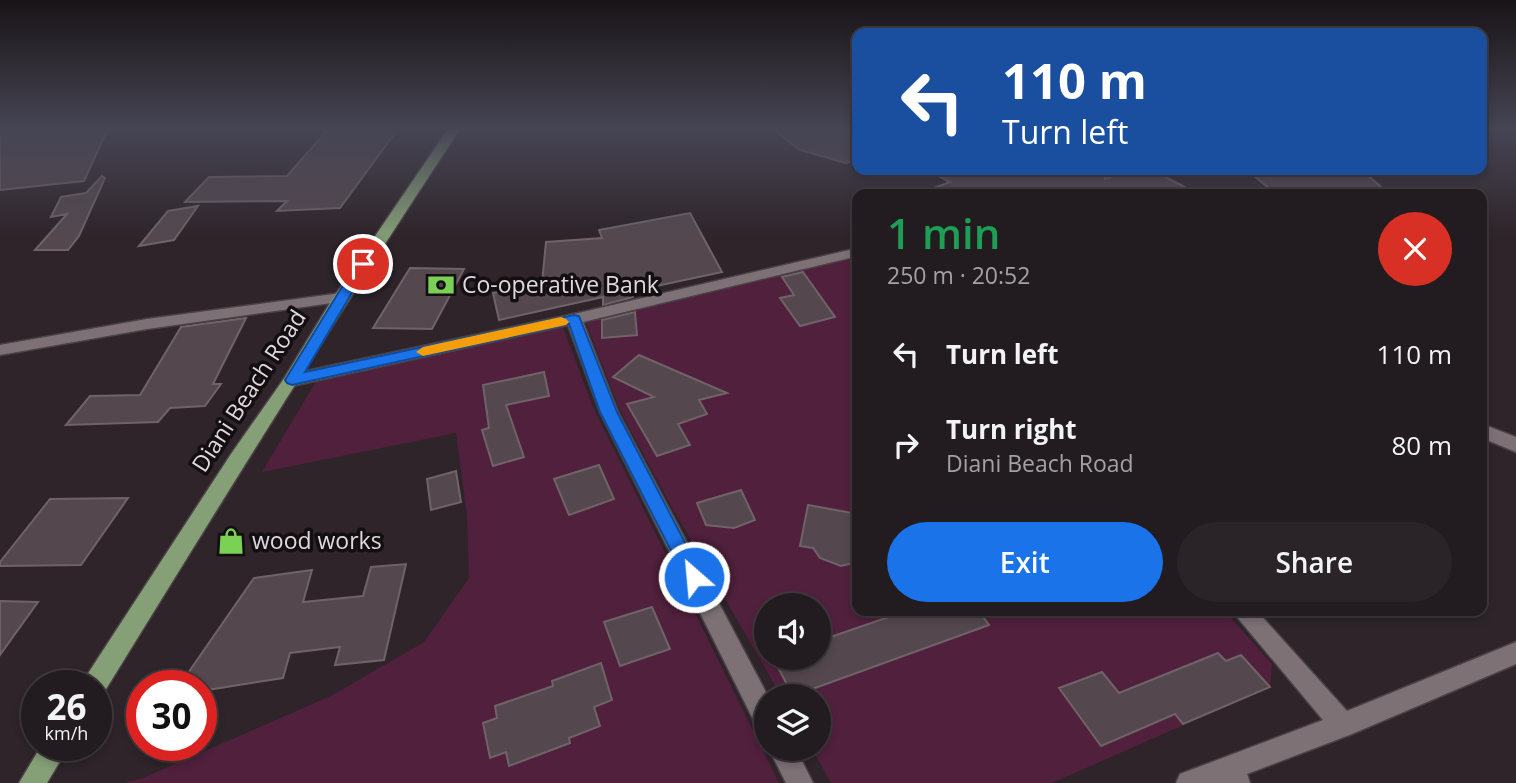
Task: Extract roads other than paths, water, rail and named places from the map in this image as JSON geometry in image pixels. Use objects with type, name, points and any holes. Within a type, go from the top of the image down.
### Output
[{"type":"main road","name":"Diani Beach Road","points":[[104,670],[238,459],[292,380],[341,298],[430,166]]},
{"type":"main road","points":[[32,783],[46,761]]},
{"type":"street","points":[[292,380],[574,319],[852,252]]},
{"type":"street","points":[[0,350],[147,324],[341,298]]},
{"type":"street","points":[[574,319],[608,412],[754,695]]},
{"type":"street","points":[[1487,432],[1516,445]]},
{"type":"street","points":[[1247,616],[1343,725]]},
{"type":"street","points":[[1189,783],[1232,776],[1343,725],[1516,653]]},
{"type":"street","points":[[788,761],[800,783]]},
{"type":"place","name":"Co-operative Bank","points":[[441,285]]},
{"type":"place","name":"wood works","points":[[231,541]]}]
